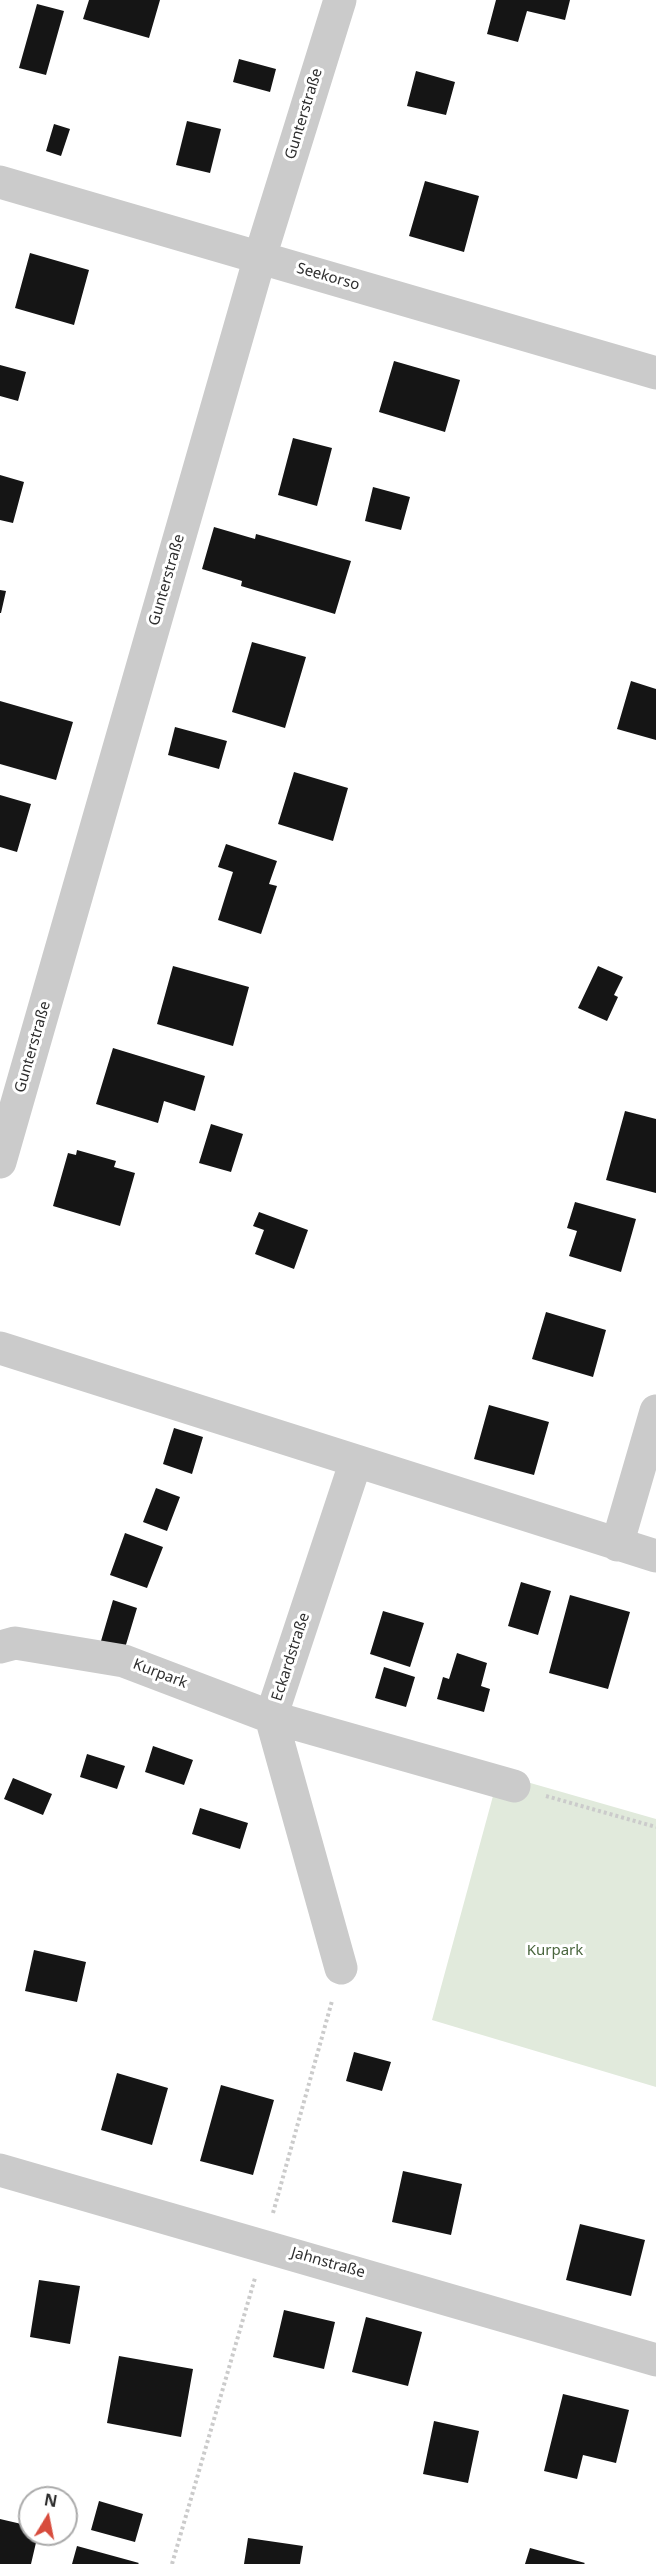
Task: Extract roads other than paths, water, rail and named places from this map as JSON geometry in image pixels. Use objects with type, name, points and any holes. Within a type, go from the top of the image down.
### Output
[{"type":"street","name":"Gunterstraße","points":[[0,1162],[260,256],[340,0]]},
{"type":"street","name":"Seekorso","points":[[0,182],[656,373]]},
{"type":"street","points":[[0,1348],[656,1556]]},
{"type":"street","points":[[617,1545],[656,1411]]},
{"type":"street","name":"Eckardstraße","points":[[356,1461],[271,1717],[514,1786]]},
{"type":"street","name":"Kurpark","points":[[0,1647],[15,1643],[124,1661],[271,1717]]},
{"type":"street","points":[[271,1717],[341,1968]]},
{"type":"street","name":"Jahnstraße","points":[[0,2170],[656,2360]]}]
